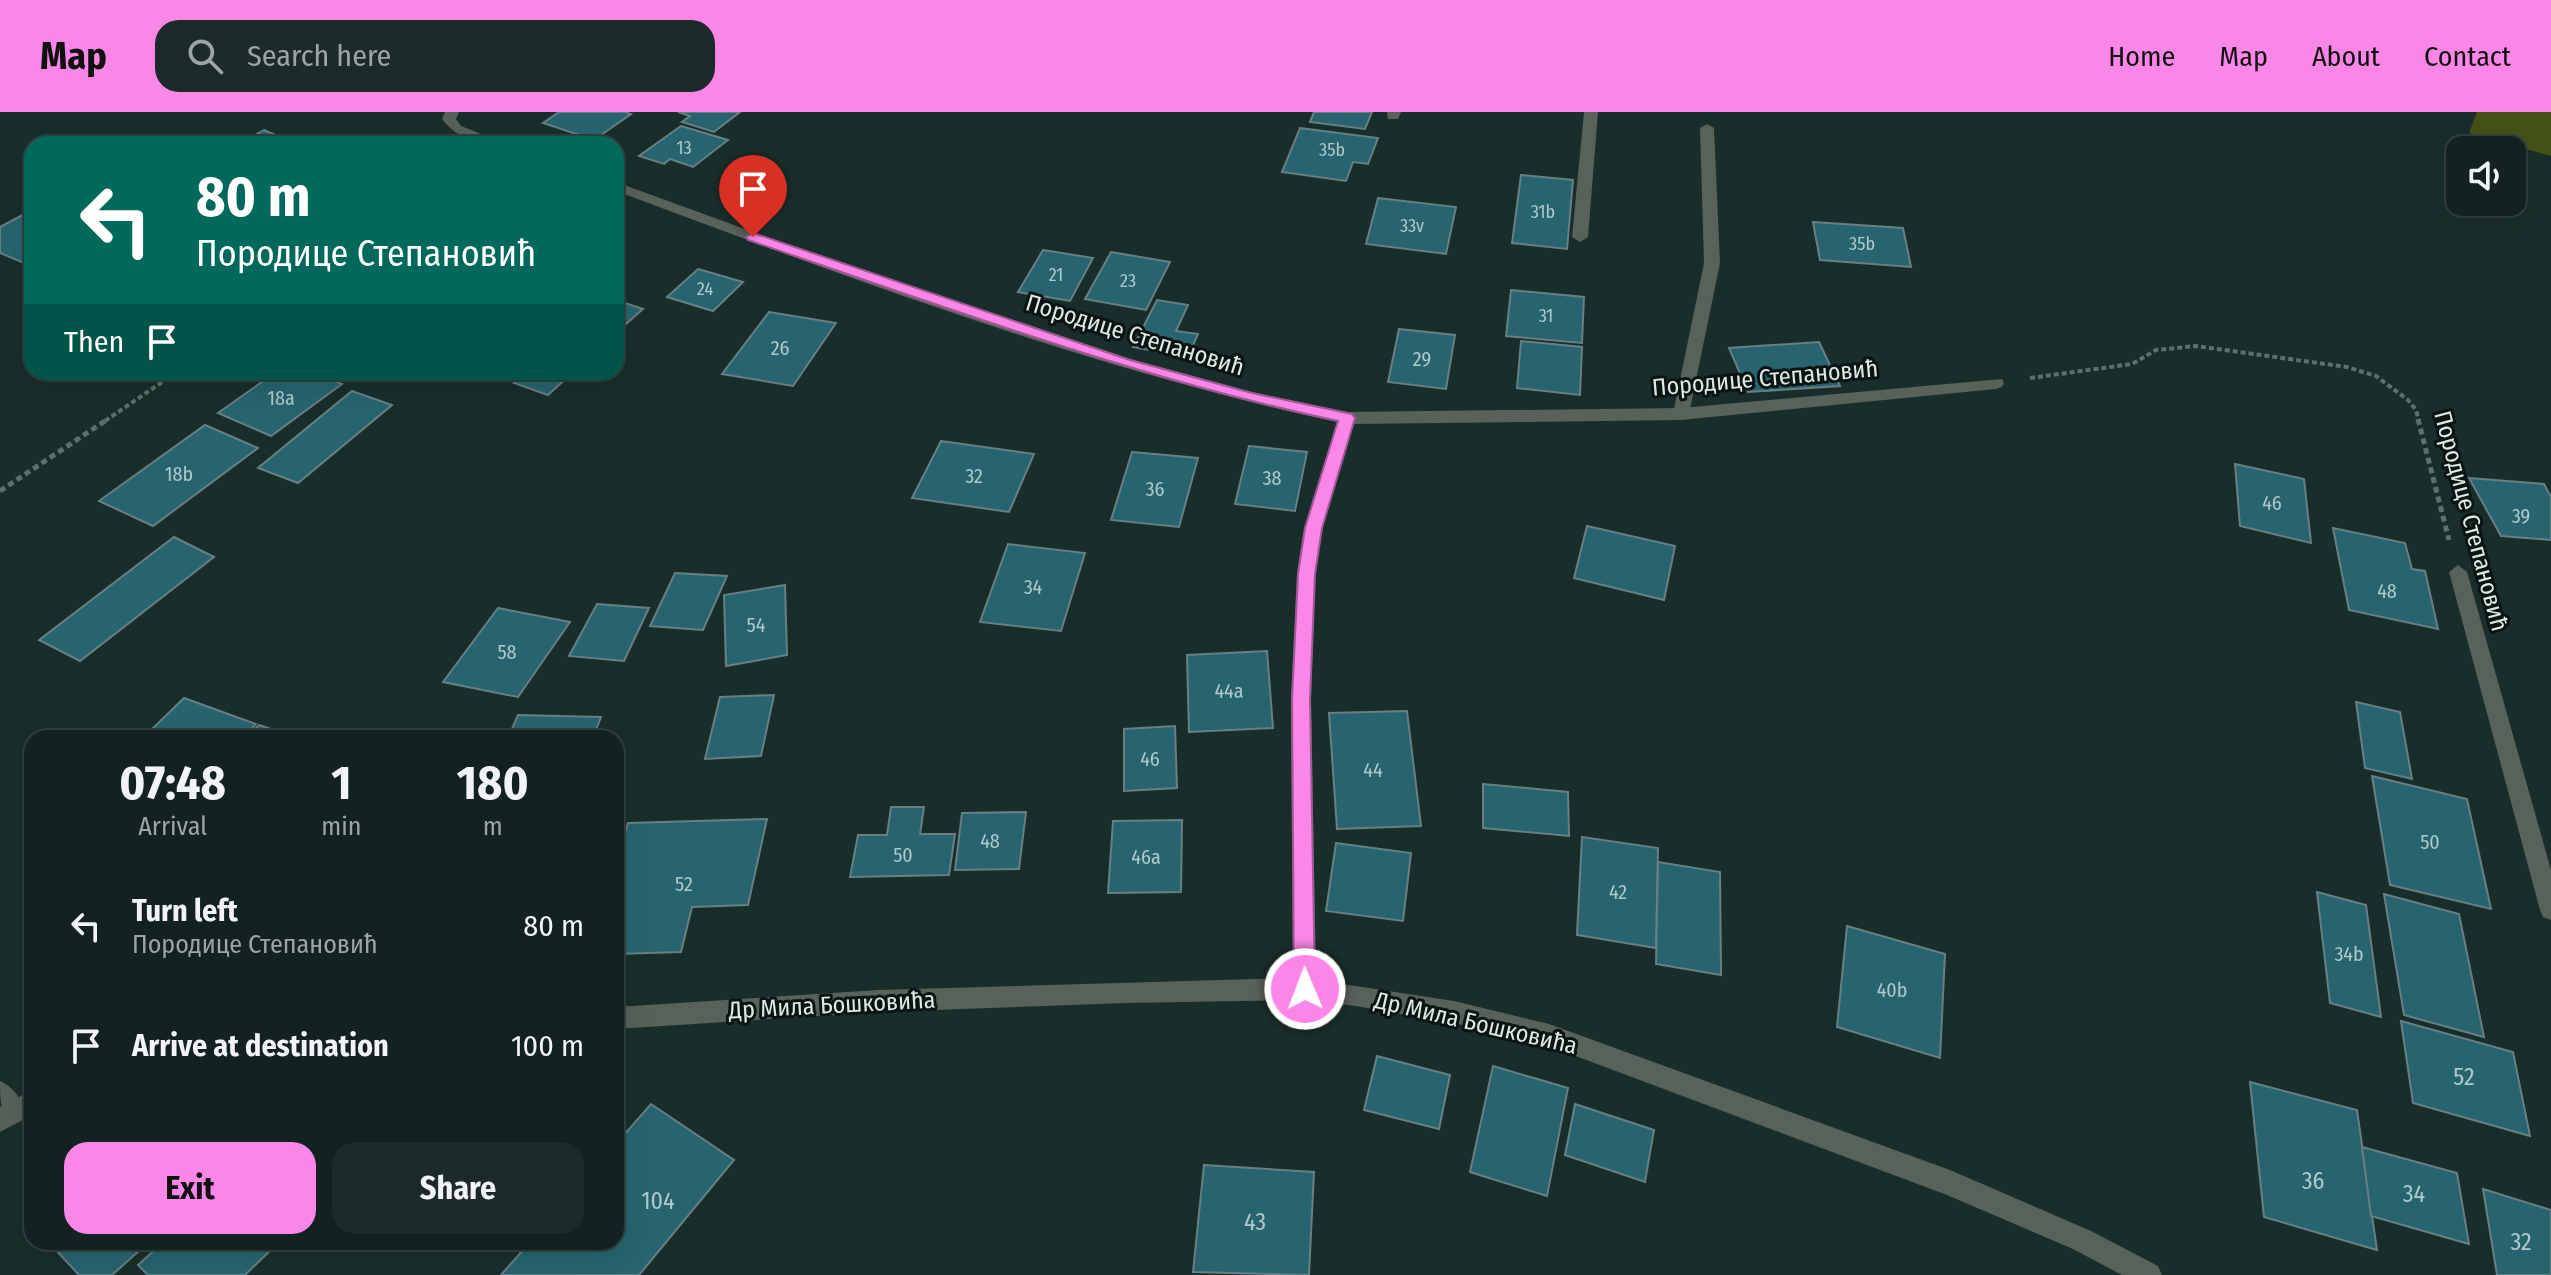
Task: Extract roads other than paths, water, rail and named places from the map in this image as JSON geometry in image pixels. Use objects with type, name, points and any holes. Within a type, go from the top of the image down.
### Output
[{"type":"street","points":[[452,112],[449,119],[456,129],[477,136]]},
{"type":"street","points":[[1580,237],[1591,112]]},
{"type":"street","points":[[1681,414],[1712,263],[1707,128]]},
{"type":"street","name":"Породице Степановић","points":[[624,189],[808,257],[1125,363],[1252,398],[1347,418],[1681,414],[1996,383]]},
{"type":"street","points":[[1305,989],[1301,700],[1306,574],[1313,528],[1347,418]]},
{"type":"street","name":"Породице Степановић","points":[[2458,572],[2551,910]]},
{"type":"street","name":"Др Мила Бошковића","points":[[624,1017],[878,1001],[1305,989],[1356,995],[1454,1012],[1549,1035],[1950,1183],[2082,1240],[2149,1275]]}]
